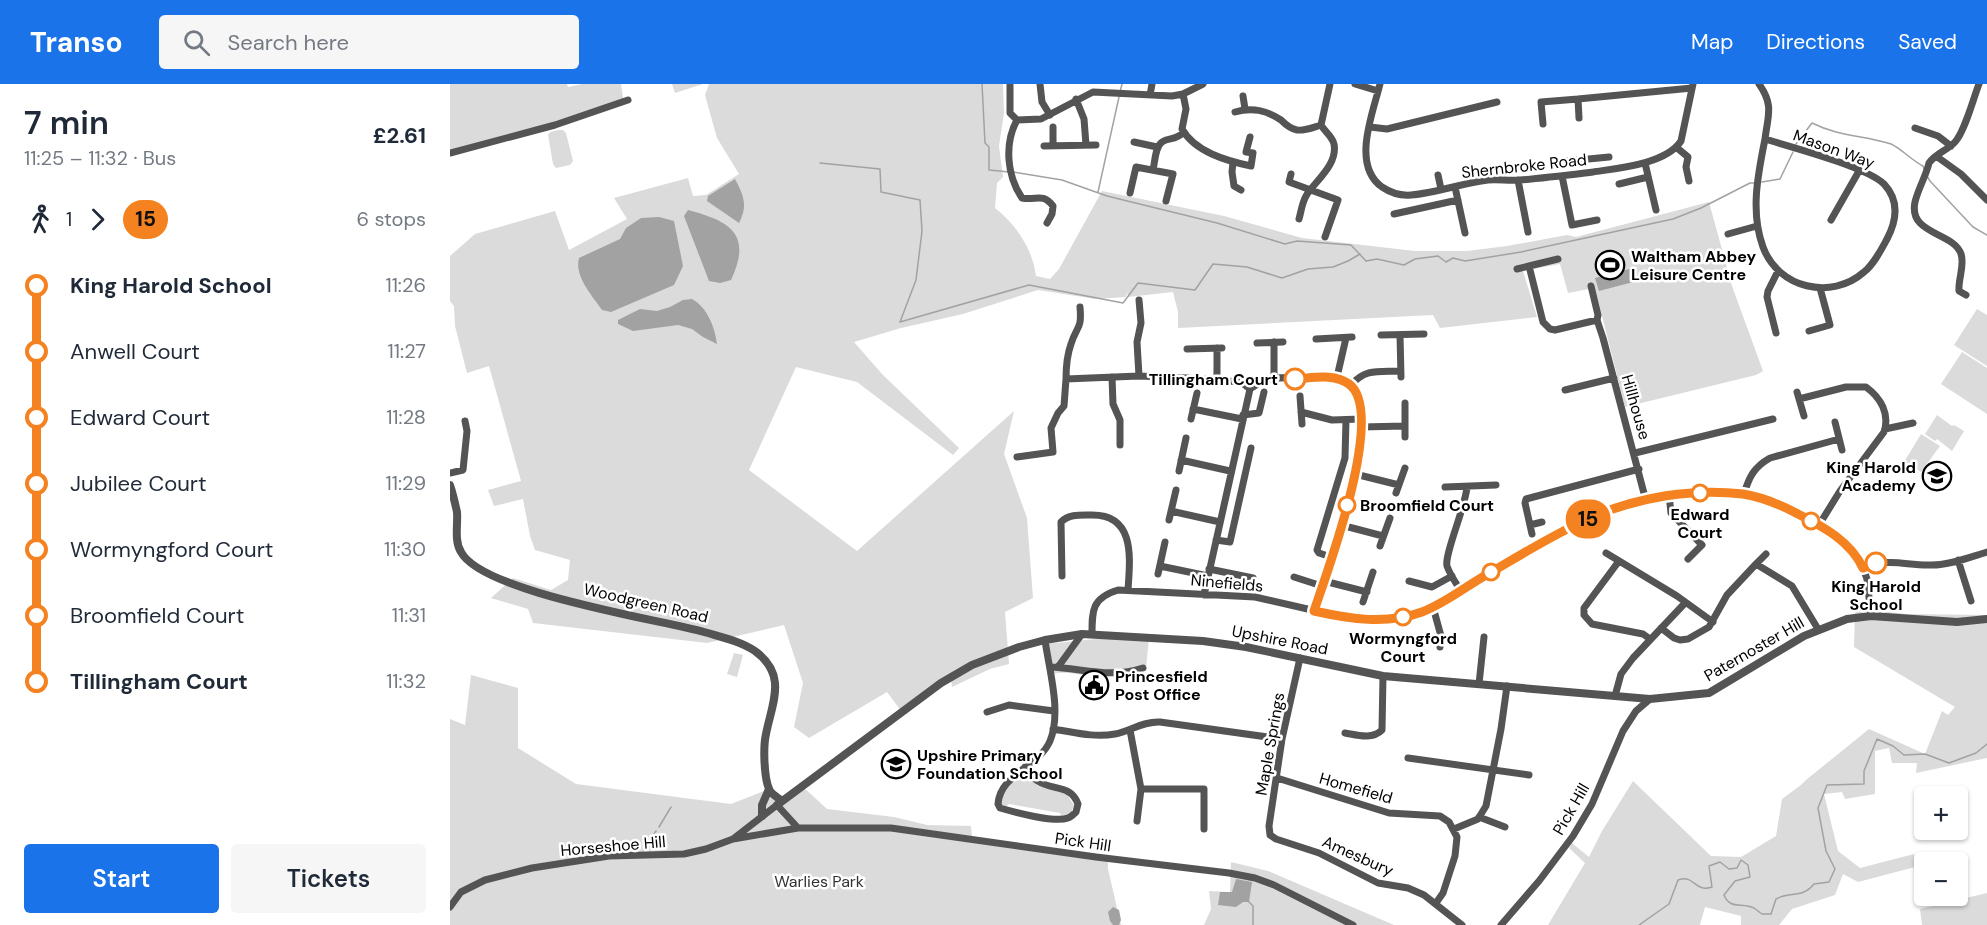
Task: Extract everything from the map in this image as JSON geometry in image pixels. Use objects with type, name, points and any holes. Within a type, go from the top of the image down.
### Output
[{"type":"street","points":[[1010,84],[1010,113],[1017,120],[1033,120],[1050,115],[1076,99],[1093,92],[1172,96],[1183,94],[1203,84]]},
{"type":"street","points":[[1040,84],[1042,102],[1050,115]]},
{"type":"street","points":[[1150,95],[1152,84]]},
{"type":"street","points":[[1299,219],[1305,197],[1317,180],[1328,171],[1334,148],[1331,138],[1321,125],[1330,84]]},
{"type":"street","points":[[1355,84],[1379,88]]},
{"type":"street","points":[[1759,84],[1767,95],[1769,104],[1757,187],[1757,226],[1765,253],[1778,271],[1767,297],[1776,333]]},
{"type":"street","points":[[1966,295],[1959,291],[1962,257],[1959,248],[1924,228],[1917,218],[1915,201],[1932,159],[1951,146],[1959,136],[1979,84]]},
{"type":"street","points":[[1543,123],[1541,102],[1693,86],[1683,134],[1676,147],[1688,157],[1686,167],[1689,181]]},
{"type":"street","name":"Shernbroke Road","points":[[1379,88],[1365,155],[1367,168],[1379,185],[1400,195],[1412,195],[1488,180],[1562,176],[1645,163],[1676,147]]},
{"type":"street","points":[[1183,94],[1186,109],[1182,126],[1184,132],[1204,150],[1233,162],[1251,166],[1252,153],[1246,152],[1250,137]]},
{"type":"street","points":[[1243,96],[1245,109]]},
{"type":"street","points":[[1076,99],[1084,118],[1086,145]]},
{"type":"street","points":[[1578,99],[1579,118]]},
{"type":"street","points":[[450,153],[555,125],[628,100]]},
{"type":"street","points":[[1370,127],[1387,129],[1497,102]]},
{"type":"street","points":[[1235,112],[1245,109],[1265,111],[1298,130],[1321,125]]},
{"type":"street","points":[[1017,120],[1009,141],[1012,172],[1017,190],[1022,198],[1030,200],[1040,196],[1048,200],[1053,206],[1047,223]]},
{"type":"street","points":[[1053,127],[1053,146]]},
{"type":"street","points":[[1915,128],[1938,136],[1951,146]]},
{"type":"street","points":[[1153,170],[1157,147],[1161,142],[1174,140],[1184,132]]},
{"type":"street","name":"Mason Way","points":[[1765,139],[1815,154],[1880,181],[1890,193],[1896,214],[1894,227],[1874,261],[1863,273],[1844,283],[1820,288],[1795,283],[1778,271]]},
{"type":"street","points":[[1134,142],[1157,147]]},
{"type":"street","points":[[1044,146],[1096,145]]},
{"type":"street","points":[[1936,156],[1961,174],[1987,200]]},
{"type":"street","points":[[1568,161],[1609,157]]},
{"type":"street","points":[[1594,158],[1597,171]]},
{"type":"street","points":[[1225,192],[1237,188],[1232,172],[1233,162]]},
{"type":"street","points":[[1645,163],[1656,210]]},
{"type":"street","points":[[1130,193],[1136,166],[1173,174],[1166,201]]},
{"type":"street","points":[[1831,220],[1859,171]]},
{"type":"street","points":[[1291,174],[1289,182],[1338,200],[1325,237]]},
{"type":"street","points":[[1438,175],[1441,189]]},
{"type":"street","points":[[1562,176],[1572,225],[1597,220]]},
{"type":"street","points":[[1618,184],[1648,177]]},
{"type":"street","points":[[1518,180],[1528,232]]},
{"type":"street","points":[[1455,187],[1465,233]]},
{"type":"street","points":[[1394,214],[1458,200]]},
{"type":"street","points":[[1728,234],[1757,226]]},
{"type":"street","points":[[1517,269],[1558,259]]},
{"type":"street","points":[[1529,266],[1545,326],[1555,330],[1597,320]]},
{"type":"street","name":"Hillhouse","points":[[1591,286],[1598,315],[1597,320],[1635,453],[1646,501]]},
{"type":"street","points":[[1809,331],[1830,325],[1820,288]]},
{"type":"street","points":[[1138,376],[1137,342],[1141,323],[1139,300]]},
{"type":"street","points":[[1017,458],[1053,452],[1052,428],[1058,413],[1064,406],[1066,369],[1071,344],[1081,323],[1080,307]]},
{"type":"street","points":[[1381,335],[1424,334]]},
{"type":"street","points":[[1351,386],[1365,373],[1400,374],[1400,335]]},
{"type":"street","points":[[1316,339],[1349,337],[1337,377]]},
{"type":"street","points":[[1274,342],[1274,379]]},
{"type":"street","points":[[1257,343],[1283,342]]},
{"type":"street","points":[[1187,349],[1219,348],[1217,380]]},
{"type":"street","points":[[1066,379],[1138,376],[1217,380],[1241,382],[1250,389]]},
{"type":"street","points":[[1112,377],[1113,404],[1120,420],[1120,445]]},
{"type":"street","points":[[1204,595],[1250,389],[1264,380],[1337,377],[1351,386],[1358,396],[1361,423],[1355,474],[1314,611]]},
{"type":"street","points":[[1565,390],[1614,378]]},
{"type":"street","points":[[1804,416],[1798,395],[1845,387],[1866,387],[1879,398],[1886,416],[1885,429],[1840,491],[1819,525]]},
{"type":"street","points":[[1193,409],[1243,417],[1259,413],[1264,392]]},
{"type":"street","points":[[1191,419],[1197,393]]},
{"type":"street","points":[[1300,396],[1302,424]]},
{"type":"street","points":[[1405,437],[1406,403]]},
{"type":"street","points":[[1301,412],[1332,420],[1405,426]]},
{"type":"street","points":[[1635,453],[1773,419]]},
{"type":"street","points":[[1331,557],[1317,550],[1345,458],[1346,420]]},
{"type":"street","points":[[450,472],[463,470],[467,431],[465,422]]},
{"type":"street","points":[[1835,422],[1842,450]]},
{"type":"street","points":[[1885,429],[1913,423]]},
{"type":"street","points":[[1179,471],[1186,438]]},
{"type":"street","points":[[1744,494],[1753,471],[1770,458],[1839,439]]},
{"type":"street","points":[[1216,540],[1230,542],[1251,448]]},
{"type":"street","points":[[1235,453],[1249,456]]},
{"type":"street","points":[[1181,460],[1230,471]]},
{"type":"street","points":[[1396,493],[1405,468]]},
{"type":"street","points":[[1532,534],[1526,499],[1639,470]]},
{"type":"street","points":[[1355,474],[1399,485]]},
{"type":"street","name":"Woodgreen Road","points":[[450,485],[457,512],[458,546],[465,559],[484,573],[517,587],[730,639],[755,651],[765,660],[772,672],[776,701],[765,738],[766,775],[769,789],[762,805],[762,816]]},
{"type":"street","points":[[1445,487],[1496,485]]},
{"type":"street","points":[[1461,591],[1446,561],[1466,498],[1467,487]]},
{"type":"street","points":[[1169,519],[1176,490]]},
{"type":"street","name":"Ninefields","points":[[1092,634],[1092,614],[1095,604],[1113,592],[1128,590],[1255,597],[1365,620],[1389,620],[1408,616],[1433,607],[1523,554],[1591,518],[1617,508],[1669,495],[1696,493],[1744,494],[1781,506],[1819,525],[1853,550],[1863,568],[1869,590],[1871,616]]},
{"type":"street","points":[[1669,495],[1671,513],[1702,545],[1688,559]]},
{"type":"street","points":[[1172,511],[1220,522]]},
{"type":"street","points":[[1062,576],[1061,522],[1069,516],[1099,515],[1115,521],[1127,538],[1130,556],[1128,590]]},
{"type":"street","points":[[1380,546],[1390,518]]},
{"type":"street","points":[[1530,525],[1542,522]]},
{"type":"street","points":[[1341,525],[1383,536]]},
{"type":"street","points":[[1165,542],[1159,570],[1253,578]]},
{"type":"street","points":[[1863,568],[1885,562],[1933,566],[1987,552]]},
{"type":"street","points":[[1606,553],[1677,596],[1713,622]]},
{"type":"street","points":[[1661,628],[1680,640],[1688,639],[1709,627],[1727,595],[1766,554]]},
{"type":"street","points":[[1958,560],[1971,601]]},
{"type":"street","points":[[1619,561],[1584,608],[1584,615],[1592,624],[1643,634],[1650,639]]},
{"type":"street","points":[[1756,564],[1792,586],[1818,629]]},
{"type":"street","points":[[1363,602],[1373,572]]},
{"type":"street","points":[[1409,581],[1432,587],[1452,576]]},
{"type":"street","points":[[1294,577],[1367,592]]},
{"type":"street","points":[[1615,696],[1621,674],[1633,658],[1685,603]]},
{"type":"street","points":[[1433,607],[1441,636],[1440,647]]},
{"type":"street","name":"Paternoster Hill","points":[[1650,699],[1708,693],[1818,629],[1847,619],[1871,616],[1957,622],[1987,620]]},
{"type":"street","points":[[1054,667],[1082,634]]},
{"type":"street","name":"Upshire Road","points":[[780,803],[951,677],[982,660],[1019,646],[1082,634],[1203,641],[1246,647],[1383,676],[1650,699]]},
{"type":"street","points":[[1479,684],[1484,637]]},
{"type":"street","points":[[1026,767],[1030,775],[1038,781],[1072,793],[1077,801],[1076,812],[1067,819],[1054,819],[1000,808],[998,800],[1003,788],[1026,767],[1035,760],[1048,745],[1053,729],[1054,667],[1045,640]]},
{"type":"street","name":"Maple Springs","points":[[1270,835],[1269,826],[1282,739],[1300,658]]},
{"type":"street","points":[[1054,667],[1104,673],[1143,668]]},
{"type":"street","points":[[1345,733],[1371,736],[1379,734],[1382,730],[1383,676]]},
{"type":"street","points":[[1436,903],[1443,893],[1455,856],[1457,837],[1454,829],[1471,823],[1479,817],[1486,806],[1507,686]]},
{"type":"street","name":"Pick Hill","points":[[1501,925],[1539,881],[1573,836],[1592,804],[1623,731],[1636,711],[1650,699]]},
{"type":"street","points":[[987,712],[1009,705],[1054,711]]},
{"type":"street","points":[[1053,729],[1093,735],[1116,734],[1150,722],[1160,722],[1282,739]]},
{"type":"street","points":[[1130,730],[1141,789],[1137,821]]},
{"type":"street","points":[[1408,758],[1529,775]]},
{"type":"street","name":"Homefield","points":[[1277,778],[1389,813],[1440,816],[1454,829]]},
{"type":"street","points":[[769,789],[798,828]]},
{"type":"street","points":[[1141,789],[1204,789],[1204,829]]},
{"type":"street","name":"Horseshoe Hill","points":[[450,907],[461,892],[485,880],[532,868],[609,856],[684,854],[706,849],[733,839],[780,803]]},
{"type":"street","points":[[1479,817],[1505,828]]},
{"type":"street","name":"Pick Hill","points":[[733,839],[798,828],[891,828],[1229,873],[1275,885],[1353,925]]},
{"type":"street","name":"Amesbury","points":[[1270,835],[1319,853],[1378,883],[1408,888],[1424,895],[1462,925]]},
{"type":"green space","points":[[450,84],[567,84],[568,87],[582,84],[621,84],[624,104],[450,156]]},
{"type":"green space","points":[[672,84],[703,84],[675,93]]},
{"type":"green space","points":[[709,84],[1003,84],[1004,113],[999,146],[1003,177],[997,183],[995,208],[1003,214],[1022,238],[1031,257],[1036,276],[1050,279],[1059,269],[1102,191],[1224,216],[1302,238],[1415,251],[1467,251],[1567,235],[1576,237],[1709,202],[1732,286],[1763,371],[1756,375],[1625,407],[1596,292],[1594,288],[1568,293],[1560,264],[1523,271],[1537,317],[1440,328],[1433,315],[1178,328],[1178,312],[1173,292],[1128,297],[1127,292],[1126,297],[1096,299],[1038,290],[963,314],[901,328],[854,342],[882,374],[959,448],[953,455],[857,382],[796,367],[749,470],[857,551],[1014,411],[1004,454],[1027,518],[1033,598],[1005,612],[1009,664],[990,669],[952,687],[951,678],[902,712],[887,692],[809,738],[794,727],[803,683],[784,625],[707,643],[533,623],[528,609],[491,598],[513,578],[551,590],[568,580],[570,560],[535,550],[523,499],[494,506],[488,490],[521,481],[489,366],[467,373],[455,326],[454,306],[450,301],[450,256],[475,234],[555,211],[569,250],[627,219],[614,198],[688,178],[693,196],[706,195],[739,174],[717,138],[705,95]]},
{"type":"green space","points":[[558,130],[566,133],[573,161],[570,165],[556,168],[553,164],[548,135]]},
{"type":"green space","points":[[1977,309],[1987,315],[1987,366],[1954,345]]},
{"type":"green space","points":[[1962,352],[1987,368],[1987,414],[1941,384]]},
{"type":"green space","points":[[1937,415],[1952,426],[1964,431],[1952,451],[1937,439],[1935,441],[1925,434]]},
{"type":"green space","points":[[1921,434],[1940,446],[1921,472],[1904,462]]},
{"type":"green space","points":[[1871,610],[1907,614],[1987,615],[1987,758],[1916,773],[1917,763],[1892,763],[1889,748],[1875,751],[1875,794],[1845,799],[1842,792],[1824,794],[1838,851],[1860,868],[1914,854],[1914,867],[1858,882],[1843,874],[1835,895],[1792,909],[1779,925],[1741,925],[1741,916],[1705,907],[1700,925],[1548,925],[1585,863],[1569,848],[1572,843],[1589,857],[1633,781],[1711,856],[1741,857],[1776,836],[1782,799],[1869,729],[1925,754],[1942,711],[1948,715],[1955,707],[1854,647],[1855,612]]},
{"type":"green space","points":[[1149,638],[1146,668],[1117,676],[1053,674],[1045,644],[1095,639]]},
{"type":"green space","points":[[734,653],[743,655],[737,677],[727,674]]},
{"type":"green space","name":"Warlies Park","points":[[471,675],[518,688],[518,748],[576,784],[731,804],[769,789],[782,800],[802,786],[827,809],[894,817],[927,825],[971,826],[972,837],[1108,857],[1108,869],[1121,925],[450,925],[450,719],[465,725]]},
{"type":"green space","points":[[1020,773],[1065,792],[1074,805],[1071,814],[1062,816],[1060,813],[1009,804],[1005,807],[1000,803],[1000,796]]},
{"type":"green space","points":[[1231,862],[1268,871],[1394,925],[1204,925],[1211,909],[1209,891],[1230,892]]},
{"type":"green space","points":[[1987,893],[1987,925],[1922,925],[1920,909],[1933,906],[1968,906],[1968,898]]},
{"type":"shaded area","points":[[735,179],[744,201],[739,223],[707,201],[708,196]]},
{"type":"shaded area","points":[[688,210],[703,214],[725,225],[738,240],[737,264],[731,280],[720,283],[709,281],[684,216]]},
{"type":"shaded area","points":[[659,217],[674,221],[683,266],[674,285],[611,312],[602,310],[581,278],[579,258],[620,239],[626,228],[641,218]]},
{"type":"shaded area","points":[[1633,268],[1637,281],[1599,291],[1595,278]]},
{"type":"shaded area","points":[[692,299],[702,307],[709,318],[717,344],[692,329],[678,325],[633,331],[618,324],[618,320],[640,309],[657,311],[683,300]]},
{"type":"shaded area","points":[[1236,879],[1252,882],[1249,902],[1243,902],[1236,907],[1218,905],[1220,892],[1232,892]]},
{"type":"shaded area","points":[[1113,907],[1119,910],[1121,920],[1119,925],[1113,925],[1110,921],[1108,912]]},
{"type":"waterway","points":[[982,84],[985,143],[989,147],[989,170],[1009,172]]},
{"type":"waterway","points":[[1120,92],[1122,84]]},
{"type":"waterway","points":[[1098,192],[1119,97]]},
{"type":"waterway","points":[[1796,144],[1812,123],[1832,131],[1891,144],[1924,169]]},
{"type":"waterway","points":[[1762,182],[1780,179],[1793,152]]},
{"type":"waterway","points":[[820,163],[880,169],[881,192],[920,200],[922,231],[916,280],[900,322],[1029,285],[1123,303],[1138,283],[1195,290],[1213,264],[1247,267],[1282,278],[1308,269],[1333,267],[1360,254]]},
{"type":"waterway","points":[[1013,172],[1062,180],[1107,196],[1217,223],[1285,244],[1297,241],[1351,245],[1366,261],[1377,259],[1404,265],[1415,259],[1438,256],[1446,262],[1453,258],[1465,261],[1521,252],[1673,219],[1754,183]]},
{"type":"waterway","points":[[1927,176],[1973,227],[1987,235]]},
{"type":"waterway","points":[[1639,925],[1669,904],[1678,880],[1688,879],[1701,888],[1712,887],[1709,866],[1720,862],[1729,869],[1737,868],[1741,860],[1748,865],[1750,877],[1735,881],[1724,895],[1730,903],[1750,906],[1762,914],[1771,914],[1776,899],[1805,892],[1814,884],[1829,882],[1835,869],[1826,851],[1818,808],[1827,785],[1864,784],[1864,771],[1877,739],[1893,746],[1904,755],[1925,754],[1949,763],[1976,753],[1987,744]]},
{"type":"waterway","points":[[659,827],[671,807]]},
{"type":"waterway","points":[[644,850],[656,831]]},
{"type":"waterway","points":[[1249,902],[1253,906],[1253,925]]},
{"type":"bus line","name":"15","points":[[1295,379],[1337,377],[1351,386],[1358,396],[1360,411],[1361,439],[1358,467],[1314,611],[1365,620],[1389,620],[1421,612],[1448,599],[1529,550],[1591,518],[1617,508],[1666,496],[1696,493],[1744,494],[1771,502],[1819,525],[1842,541],[1853,550],[1863,568],[1876,563]]},
{"type":"place","name":"Waltham Abbey Leisure Centre","points":[[1610,265]]},
{"type":"place","name":"Tillingham Court","points":[[1295,379]]},
{"type":"place","name":"King Harold Academy","points":[[1937,476]]},
{"type":"place","name":"Edward Court","points":[[1700,493]]},
{"type":"place","name":"Broomfield Court","points":[[1347,505]]},
{"type":"place","name":"King Harold School","points":[[1876,563]]},
{"type":"place","name":"Wormyngford Court","points":[[1403,617]]},
{"type":"place","name":"Princesfield Post Office","points":[[1094,685]]},
{"type":"place","name":"Upshire Primary Foundation School","points":[[896,764]]}]
